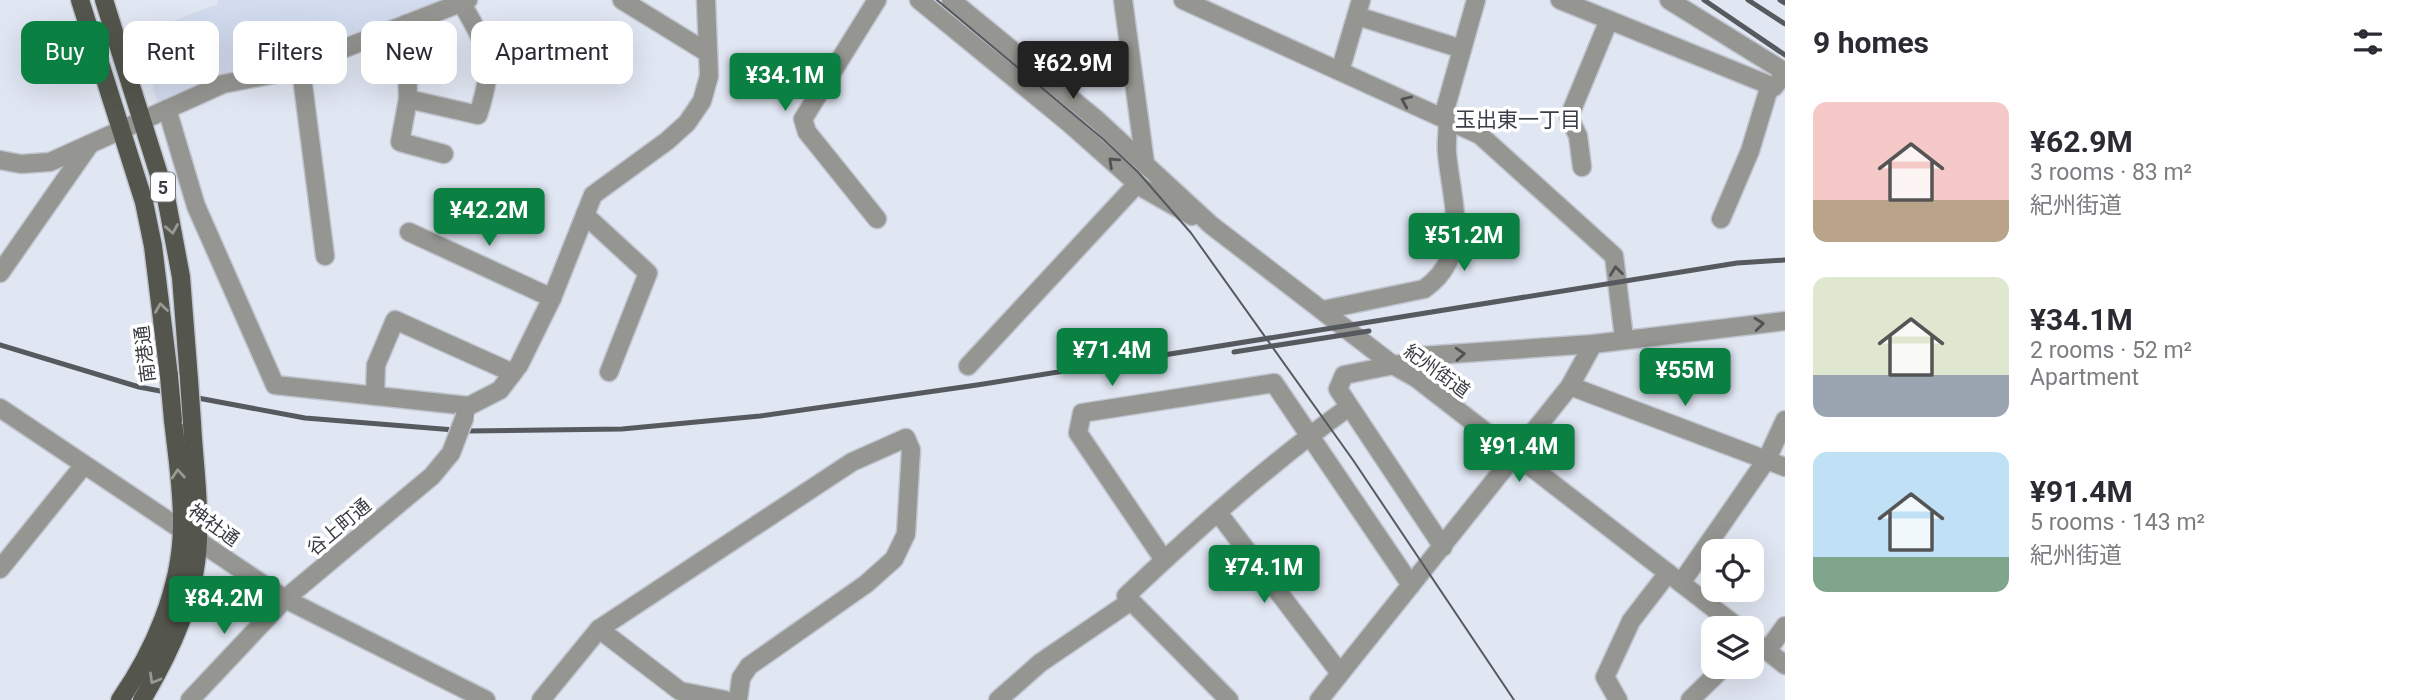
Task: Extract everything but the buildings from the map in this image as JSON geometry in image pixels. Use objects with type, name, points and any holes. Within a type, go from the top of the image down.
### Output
[{"type":"main road","name":"南港通","points":[[80,0],[144,202],[153,246],[169,376],[183,527],[174,585],[160,629],[120,700]]},
{"type":"main road","name":"南港通","points":[[104,0],[143,120],[172,228],[181,277],[192,423],[198,542],[193,581],[177,631],[142,700]]},
{"type":"street","points":[[622,0],[708,53]]},
{"type":"street","points":[[167,109],[196,206],[275,385],[375,396],[467,411],[500,390],[513,373],[552,298],[593,195],[644,159],[687,123],[702,101],[709,76],[706,0]]},
{"type":"street","points":[[877,0],[803,119],[807,132],[877,219]]},
{"type":"street","name":"紀州街道","points":[[951,0],[1145,163],[1210,225],[1393,365],[1416,378],[1724,616]]},
{"type":"street","points":[[1123,0],[1145,163]]},
{"type":"street","points":[[1183,0],[1206,5],[1340,71],[1480,135],[1614,256],[1624,338]]},
{"type":"street","points":[[1323,310],[1424,289],[1434,282],[1447,263],[1455,245],[1457,209],[1447,152],[1445,119],[1476,0]]},
{"type":"street","points":[[1560,0],[1774,87],[1785,72],[1669,0]]},
{"type":"street","points":[[408,99],[478,115],[490,65],[465,2],[414,21]]},
{"type":"street","name":"紀州街道","points":[[930,3],[1137,184],[1210,225]]},
{"type":"street","points":[[1340,71],[1359,8],[1462,49]]},
{"type":"street","points":[[1582,167],[1578,136],[1569,117],[1609,20]]},
{"type":"street","points":[[0,160],[21,164],[50,162],[223,84],[233,82]]},
{"type":"street","points":[[303,84],[325,256]]},
{"type":"street","points":[[408,84],[408,99],[400,142],[444,154]]},
{"type":"street","points":[[1721,219],[1750,152],[1770,85]]},
{"type":"street","points":[[0,273],[90,144]]},
{"type":"street","points":[[968,366],[1137,184]]},
{"type":"street","points":[[585,215],[648,273],[609,372]]},
{"type":"street","points":[[410,232],[552,298]]},
{"type":"street","points":[[375,396],[376,365],[396,320],[513,373]]},
{"type":"street","points":[[1443,547],[1338,389],[1344,375],[1421,356],[1594,344],[1624,338],[1785,321]]},
{"type":"street","points":[[1319,700],[1570,386],[1594,344]]},
{"type":"street","points":[[1164,560],[1078,433],[1082,413],[1274,383],[1411,585]]},
{"type":"street","points":[[1570,386],[1785,467]]},
{"type":"street","points":[[1230,700],[1126,596],[1164,560],[1311,435],[1349,407]]},
{"type":"street","name":"神社通","points":[[0,408],[183,527],[198,542],[285,599],[486,700]]},
{"type":"street","name":"谷上町通","points":[[190,700],[285,599],[432,476],[452,453],[467,411]]},
{"type":"street","points":[[1618,700],[1605,677],[1631,621],[1675,578],[1766,459],[1785,420]]},
{"type":"street","points":[[541,700],[599,629],[852,462],[906,438],[911,450],[906,534],[894,559],[866,584],[749,666],[741,678],[738,700]]},
{"type":"street","points":[[0,569],[84,465]]},
{"type":"street","points":[[1219,514],[1340,673]]},
{"type":"street","points":[[998,700],[1040,663],[1130,601]]},
{"type":"street","points":[[1767,651],[1785,626]]},
{"type":"street","points":[[599,629],[680,691],[725,700]]},
{"type":"street","points":[[1764,649],[1785,665]]},
{"type":"street","points":[[1690,700],[1712,679]]},
{"type":"shaded area","points":[[217,0],[448,0],[388,21],[361,21],[361,30],[347,35],[347,21],[233,21],[233,75],[219,80],[219,21],[173,21],[218,4]]},
{"type":"shaded area","points":[[152,84],[207,84],[187,91],[158,106]]},
{"type":"tram line","points":[[937,0],[1103,139],[1138,172],[1191,233],[1353,460],[1514,700]]},
{"type":"railway","points":[[1704,0],[1785,55]]},
{"type":"railway","points":[[1748,0],[1785,24]]},
{"type":"railway","points":[[1780,0],[1785,3]]},
{"type":"railway","points":[[0,345],[139,387],[305,418],[467,431],[622,429],[760,416],[977,385],[1737,263],[1785,260]]},
{"type":"railway","points":[[1234,352],[1369,331]]},
{"type":"district","name":"玉出東一丁目","points":[[1518,120]]}]
